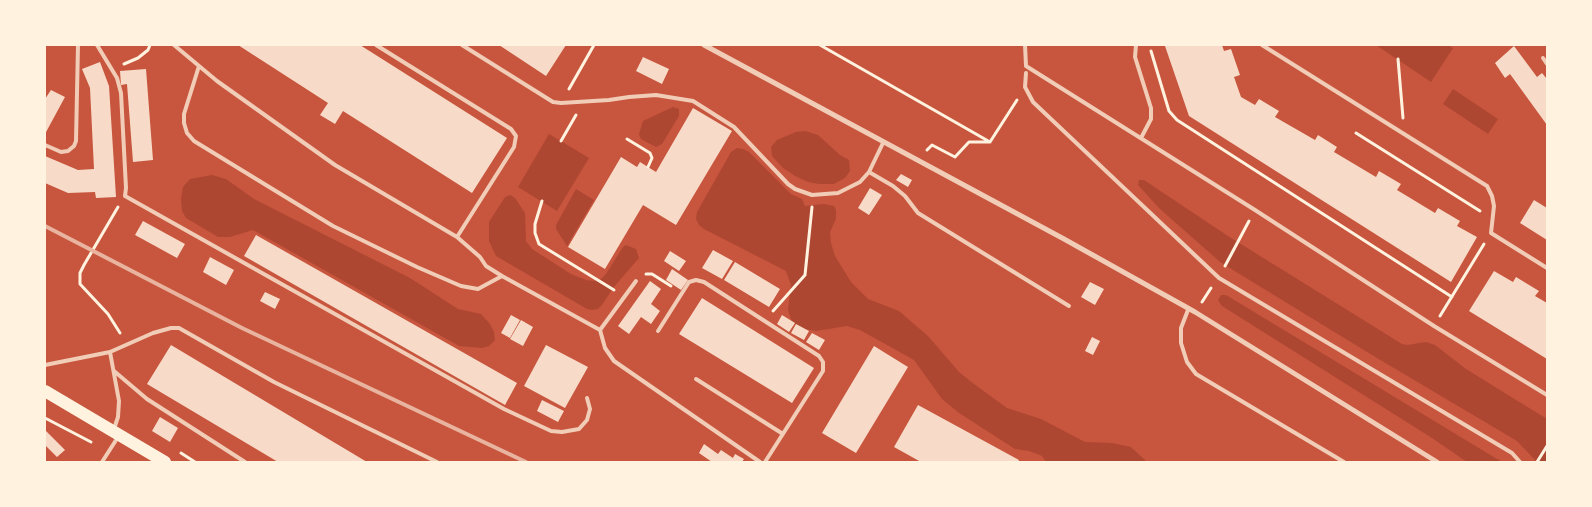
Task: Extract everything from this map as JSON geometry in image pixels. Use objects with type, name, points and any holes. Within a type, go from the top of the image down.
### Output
[{"type":"main road","points":[[45,391],[165,462]]},
{"type":"street","points":[[704,45],[1064,239],[1188,310],[1195,312],[1437,462]]},
{"type":"lane","points":[[45,145],[61,152],[68,152],[76,141],[78,45]]},
{"type":"lane","points":[[98,45],[117,78],[121,93],[125,196],[504,409],[551,431],[562,432],[579,429],[587,420],[590,409],[587,398]]},
{"type":"lane","points":[[174,45],[227,89],[335,165],[456,237],[480,257],[486,266],[502,276],[600,330],[605,348],[614,361],[760,462]]},
{"type":"lane","points":[[376,45],[511,129],[516,136],[514,147],[456,237]]},
{"type":"lane","points":[[462,45],[553,102],[584,102],[656,95],[693,101],[734,127],[788,184],[795,189],[812,195],[838,193],[860,182],[869,172],[883,142]]},
{"type":"lane","points":[[1025,45],[1026,66],[1255,210],[1434,326],[1547,395]]},
{"type":"lane","points":[[1136,45],[1135,57],[1152,108],[1151,119],[1141,138]]},
{"type":"lane","points":[[1262,45],[1487,186],[1494,206],[1491,233],[1547,268]]},
{"type":"lane","points":[[1543,58],[1547,64]]},
{"type":"lane","points":[[199,66],[184,114],[187,133],[194,141],[333,226],[417,267],[461,286],[478,289],[502,276]]},
{"type":"lane","points":[[1026,73],[1025,87],[1033,102],[1219,278],[1512,453],[1520,462]]},
{"type":"lane","points":[[869,172],[893,186],[918,213],[1069,306]]},
{"type":"lane","points":[[658,331],[689,282],[696,280],[704,282],[817,354],[823,362],[823,371],[765,462]]},
{"type":"lane","points":[[600,330],[636,281]]},
{"type":"lane","points":[[1188,310],[1181,328],[1181,343],[1187,362],[1196,374],[1344,462]]},
{"type":"lane","points":[[45,365],[110,352],[153,332],[179,328],[274,382],[437,462]]},
{"type":"lane","points":[[102,462],[116,434],[118,417],[119,401],[110,352]]},
{"type":"lane","points":[[114,371],[147,400],[246,462]]},
{"type":"lane","points":[[696,379],[783,434]]},
{"type":"path","points":[[111,66],[127,64],[148,50],[150,45]]},
{"type":"path","points":[[562,103],[594,45]]},
{"type":"path","points":[[820,45],[990,142]]},
{"type":"path","points":[[1151,45],[1151,52],[1169,111],[1177,120],[1452,297]]},
{"type":"path","points":[[1398,59],[1405,134]]},
{"type":"path","points":[[990,142],[1025,87]]},
{"type":"path","points":[[562,141],[584,102]]},
{"type":"path","points":[[1356,133],[1493,220]]},
{"type":"path","points":[[627,139],[650,153],[652,158],[648,167]]},
{"type":"path","points":[[932,145],[955,157],[969,142],[990,142]]},
{"type":"path","points":[[766,322],[805,274],[812,195]]},
{"type":"path","points":[[125,196],[84,265],[80,273],[80,284],[108,314],[127,344]]},
{"type":"path","points":[[542,201],[535,224],[535,234],[539,244],[574,268],[625,297]]},
{"type":"path","points":[[1195,312],[1219,278],[1255,210]]},
{"type":"path","points":[[1434,326],[1491,233]]},
{"type":"path","points":[[636,281],[645,274],[652,274],[682,294]]},
{"type":"path","points":[[45,418],[109,451]]},
{"type":"path","points":[[1537,462],[1547,446]]},
{"type":"shaded area","points":[[1376,45],[1448,45],[1453,48],[1431,82]]},
{"type":"shaded area","points":[[1453,89],[1498,119],[1488,134],[1443,104]]},
{"type":"shaded area","points":[[673,107],[679,109],[679,116],[662,144],[656,147],[641,139],[639,134],[643,121]]},
{"type":"shaded area","points":[[805,131],[818,135],[840,155],[849,160],[850,171],[845,178],[834,184],[808,182],[783,168],[772,156],[771,147],[777,140],[796,132]]},
{"type":"shaded area","points":[[549,134],[589,158],[557,211],[518,187]]},
{"type":"shaded area","points":[[737,148],[749,152],[791,194],[802,199],[805,206],[824,204],[834,206],[836,219],[830,232],[831,243],[835,256],[851,282],[868,299],[899,311],[928,336],[959,372],[974,384],[1007,408],[1041,419],[1085,442],[1112,443],[1131,447],[1147,462],[1046,462],[1042,456],[1029,451],[1015,449],[959,413],[942,399],[914,360],[860,330],[847,326],[816,331],[804,329],[792,322],[788,310],[791,285],[786,271],[704,229],[696,219],[697,212],[731,152]]},
{"type":"shaded area","points":[[212,175],[226,179],[254,199],[410,278],[458,309],[481,314],[490,324],[495,340],[489,346],[482,348],[459,346],[253,230],[230,237],[218,237],[186,218],[182,211],[183,187],[190,179]]},
{"type":"shaded area","points":[[1139,180],[1144,180],[1228,236],[1402,344],[1426,342],[1435,345],[1466,369],[1547,419],[1547,462],[1537,462],[1517,441],[1220,262],[1160,209],[1138,185]]},
{"type":"shaded area","points":[[576,189],[594,200],[567,246],[556,229],[556,225]]},
{"type":"shaded area","points":[[510,195],[515,198],[525,213],[526,241],[532,249],[571,274],[586,280],[594,281],[601,279],[623,247],[626,245],[636,249],[639,258],[598,309],[587,309],[496,256],[489,241],[489,222],[505,197]]},
{"type":"shaded area","points":[[1221,295],[1226,295],[1502,462],[1467,462],[1222,306],[1218,300]]},
{"type":"building","points":[[238,45],[360,45],[507,138],[472,193],[343,111],[335,124],[320,115],[328,103]]},
{"type":"building","points":[[499,45],[566,45],[546,76]]},
{"type":"building","points":[[1222,45],[1224,51],[1231,49],[1240,75],[1234,77],[1241,97],[1255,105],[1259,99],[1279,111],[1275,117],[1315,140],[1318,135],[1337,147],[1334,152],[1376,177],[1379,171],[1401,184],[1397,190],[1435,213],[1438,208],[1460,221],[1457,226],[1477,237],[1451,282],[1189,116],[1165,46]]},
{"type":"building","points":[[1514,46],[1537,77],[1542,73],[1547,79],[1547,125],[1510,74],[1505,78],[1495,63]]},
{"type":"building","points":[[643,57],[669,69],[662,84],[636,71]]},
{"type":"building","points":[[100,62],[109,86],[116,197],[96,198],[95,192],[68,193],[45,183],[45,156],[78,170],[94,169],[90,88],[82,69]]},
{"type":"building","points":[[146,69],[153,160],[133,162],[127,84],[121,85],[120,71]]},
{"type":"building","points":[[51,90],[65,97],[45,134],[45,99]]},
{"type":"building","points":[[693,108],[732,131],[676,225],[643,205],[605,269],[568,247],[621,157],[637,167],[640,162],[656,172]]},
{"type":"building","points":[[901,174],[912,180],[908,187],[896,180]]},
{"type":"building","points":[[870,188],[882,195],[869,215],[858,208]]},
{"type":"building","points":[[1534,200],[1547,208],[1547,240],[1520,223]]},
{"type":"building","points":[[143,221],[185,244],[177,258],[135,235]]},
{"type":"building","points":[[256,235],[517,383],[505,405],[244,256]]},
{"type":"building","points":[[713,250],[733,261],[722,279],[702,268]]},
{"type":"building","points":[[670,251],[686,261],[679,271],[664,261]]},
{"type":"building","points":[[210,257],[234,270],[226,285],[203,272]]},
{"type":"building","points":[[735,262],[780,289],[769,307],[724,280]]},
{"type":"building","points":[[672,269],[688,280],[681,290],[666,280]]},
{"type":"building","points":[[1494,271],[1513,282],[1516,277],[1539,291],[1535,296],[1547,303],[1547,359],[1469,311]]},
{"type":"building","points":[[650,281],[661,289],[651,304],[660,311],[651,324],[641,317],[629,334],[618,326]]},
{"type":"building","points":[[1090,282],[1104,289],[1095,305],[1081,297]]},
{"type":"building","points":[[265,292],[280,299],[275,309],[260,301]]},
{"type":"building","points":[[702,298],[814,368],[792,403],[679,334]]},
{"type":"building","points":[[511,315],[520,320],[510,338],[501,333]]},
{"type":"building","points":[[782,315],[795,323],[789,332],[777,324]]},
{"type":"building","points":[[521,320],[533,327],[523,346],[510,339]]},
{"type":"building","points":[[796,324],[809,331],[804,340],[791,333]]},
{"type":"building","points":[[812,333],[825,340],[819,350],[806,342]]},
{"type":"building","points":[[1092,337],[1100,341],[1093,355],[1085,351]]},
{"type":"building","points":[[171,345],[367,462],[278,462],[147,384]]},
{"type":"building","points":[[546,345],[588,367],[565,408],[524,386]]},
{"type":"building","points":[[874,346],[908,367],[856,453],[822,433]]},
{"type":"building","points":[[542,400],[564,411],[558,422],[537,411]]},
{"type":"building","points":[[918,405],[1019,460],[1018,462],[921,462],[894,447]]},
{"type":"building","points":[[160,417],[178,428],[170,442],[152,431]]},
{"type":"building","points":[[45,430],[65,450],[57,457],[45,445]]},
{"type":"building","points":[[704,444],[718,454],[721,450],[733,458],[735,454],[744,459],[742,462],[712,462],[699,453]]},
{"type":"railway","points":[[45,226],[242,328],[526,462]]}]
